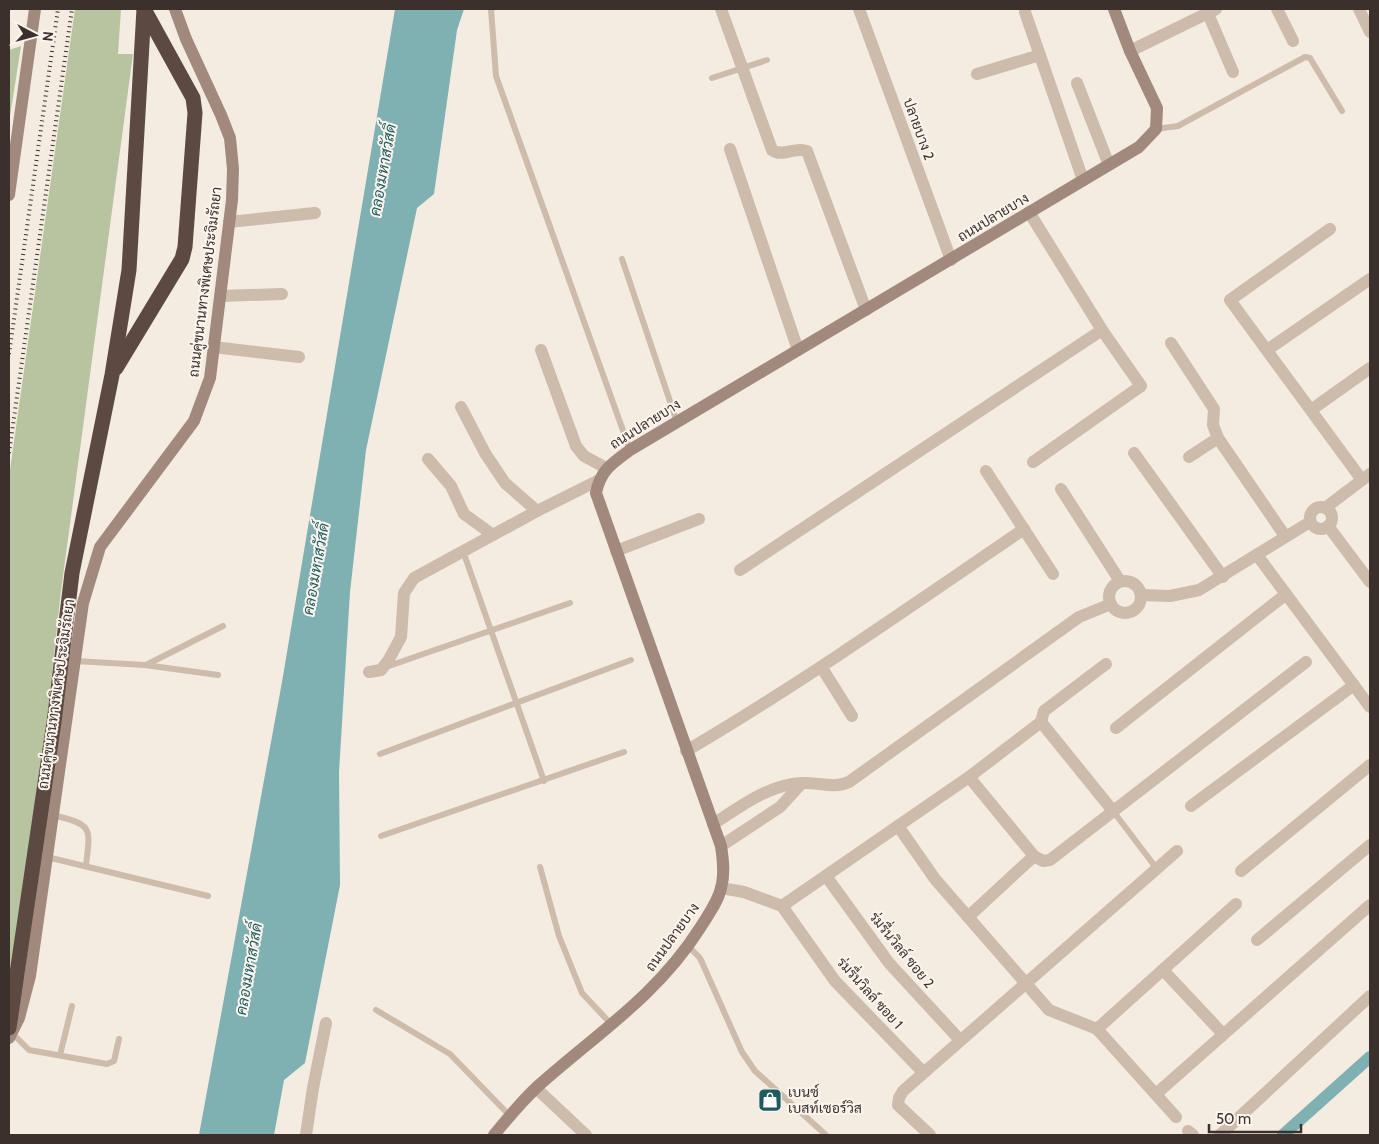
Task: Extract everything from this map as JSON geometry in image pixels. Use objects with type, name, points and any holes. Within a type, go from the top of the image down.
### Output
[{"type":"highway","points":[[10,1033],[54,722],[72,573],[112,375],[129,270],[144,9]]},
{"type":"highway","points":[[112,375],[174,273],[185,247],[196,113],[193,98],[144,9]]},
{"type":"street","points":[[9,195],[35,9]]},
{"type":"street","name":"ถนนคู่ขนานทางพิเศษประจิมรัถยา","points":[[10,1033],[24,1003],[30,976],[83,603],[100,548],[194,421],[210,378],[229,222],[233,169],[230,138],[174,9]]},
{"type":"street","points":[[721,9],[772,150],[779,153],[796,149],[806,151],[866,310]]},
{"type":"street","name":"ปลายบาง 2","points":[[859,9],[951,260]]},
{"type":"street","points":[[1114,9],[1130,51],[1157,108],[1156,129]]},
{"type":"street","points":[[1277,9],[1293,41]]},
{"type":"street","points":[[1359,9],[1370,32]]},
{"type":"street","points":[[1130,51],[1210,10],[1233,72]]},
{"type":"street","points":[[1025,12],[1083,180]]},
{"type":"street","points":[[977,74],[1040,55]]},
{"type":"street","points":[[1077,83],[1109,165]]},
{"type":"street","name":"ถนนปลายบาง","points":[[494,1135],[536,1088],[612,1025],[660,980],[688,946],[714,906],[722,888],[721,846],[596,493],[599,480],[606,468],[630,450],[1140,147],[1156,129]]},
{"type":"street","points":[[730,150],[798,350]]},
{"type":"street","points":[[1029,212],[1102,330],[1141,386],[1033,462]]},
{"type":"street","points":[[229,222],[315,213]]},
{"type":"street","points":[[1310,522],[1313,510],[1326,508],[1366,477],[1311,410],[1230,300],[1330,229]]},
{"type":"street","points":[[1267,350],[1370,279]]},
{"type":"street","points":[[220,296],[282,294]]},
{"type":"street","points":[[740,570],[1102,330]]},
{"type":"street","points":[[1171,344],[1214,409],[1213,425],[1218,438],[1285,536]]},
{"type":"street","points":[[214,347],[299,357]]},
{"type":"street","points":[[541,350],[576,446],[584,456],[606,468]]},
{"type":"street","points":[[1311,410],[1370,368]]},
{"type":"street","points":[[460,407],[485,453],[505,482],[537,511]]},
{"type":"street","points":[[1189,456],[1218,438]]},
{"type":"street","points":[[1134,453],[1223,577]]},
{"type":"street","points":[[428,459],[452,486],[464,514],[493,535]]},
{"type":"street","points":[[986,471],[1054,574]]},
{"type":"street","points":[[375,671],[388,662],[400,637],[404,594],[414,578],[537,511],[599,480]]},
{"type":"street","points":[[1061,489],[1120,581]]},
{"type":"street","points":[[1326,508],[1331,514],[1328,526]]},
{"type":"street","points":[[616,551],[699,519]]},
{"type":"street","points":[[1142,595],[1170,596],[1199,590],[1310,522]]},
{"type":"street","points":[[1310,522],[1320,529],[1328,526]]},
{"type":"street","points":[[1328,526],[1368,574]]},
{"type":"street","points":[[686,751],[822,668],[1024,529]]},
{"type":"street","points":[[1257,555],[1370,707]]},
{"type":"street","points":[[1120,581],[1132,581],[1140,589],[1142,595],[1139,606],[1130,612],[1119,612],[1111,604],[1109,593],[1115,583],[1120,581]]},
{"type":"street","points":[[1116,728],[1285,594]]},
{"type":"street","points":[[712,824],[768,790],[802,783],[838,786],[849,782],[1079,617],[1111,604]]},
{"type":"street","points":[[969,776],[1034,856],[1043,861],[1050,860],[1306,662]]},
{"type":"street","points":[[722,888],[744,892],[782,906],[969,776],[1041,722],[1044,711],[1106,664]]},
{"type":"street","points":[[822,668],[852,716]]},
{"type":"street","points":[[1191,806],[1354,685]]},
{"type":"street","points":[[1041,722],[1112,811]]},
{"type":"street","points":[[1241,871],[1370,764]]},
{"type":"street","points":[[721,846],[780,807],[802,783]]},
{"type":"street","points":[[898,826],[935,879],[1049,1010],[1097,1029],[1176,1117]]},
{"type":"street","points":[[1257,940],[1370,845]]},
{"type":"street","points":[[930,1135],[902,1110],[898,1102],[903,1091],[1177,851]]},
{"type":"street","points":[[968,917],[1034,856]]},
{"type":"street","name":"ร่มรื่นวิลล์ ซอย 2","points":[[826,876],[890,963],[960,1040]]},
{"type":"street","points":[[1097,1029],[1236,904]]},
{"type":"street","points":[[1156,1094],[1370,904]]},
{"type":"street","name":"ร่มรื่นวิลล์ ซอย 1","points":[[782,906],[835,980],[923,1072]]},
{"type":"street","points":[[1163,970],[1223,1034]]},
{"type":"street","points":[[1220,1135],[1370,996]]},
{"type":"street","points":[[306,1135],[326,1023]]},
{"type":"street","points":[[536,1088],[586,1135]]},
{"type":"lane","points":[[491,9],[496,76],[630,450]]},
{"type":"lane","points":[[1156,129],[1178,126],[1305,57],[1310,58],[1342,111]]},
{"type":"lane","points":[[712,78],[767,60]]},
{"type":"lane","points":[[622,259],[677,422]]},
{"type":"lane","points":[[463,551],[544,781]]},
{"type":"lane","points":[[375,671],[570,603]]},
{"type":"lane","points":[[145,665],[222,626]]},
{"type":"lane","points":[[380,754],[632,660]]},
{"type":"lane","points":[[75,661],[145,665],[218,675]]},
{"type":"lane","points":[[381,836],[624,752]]},
{"type":"lane","points":[[1112,811],[1157,868]]},
{"type":"lane","points":[[53,815],[81,822],[86,828],[89,837],[86,865]]},
{"type":"lane","points":[[47,857],[208,896]]},
{"type":"lane","points":[[540,867],[559,936],[582,993],[612,1025]]},
{"type":"lane","points":[[688,946],[700,958],[742,1052],[755,1071],[826,1135]]},
{"type":"lane","points":[[60,1055],[72,1006]]},
{"type":"lane","points":[[376,1010],[450,1054],[510,1116]]},
{"type":"lane","points":[[10,1033],[28,1050],[107,1064],[114,1061],[119,1039]]},
{"type":"green space","points":[[75,9],[121,9],[118,54],[133,54],[61,591],[15,1009],[9,1019],[9,477]]},
{"type":"green space","points":[[21,46],[9,123],[9,50]]},
{"type":"water","name":"คลองมหาสวัสดิ์","points":[[395,9],[464,9],[457,30],[434,194],[417,208],[366,450],[350,592],[339,772],[340,885],[305,1063],[284,1080],[274,1135],[199,1135],[282,682]]},
{"type":"waterway","points":[[1283,1135],[1370,1057]]},
{"type":"railway","points":[[9,354],[58,9]]},
{"type":"railway","points":[[9,453],[72,9]]},
{"type":"place","name":"เบนซ์ เบสท์เซอร์วิส","points":[[770,1100]]}]
